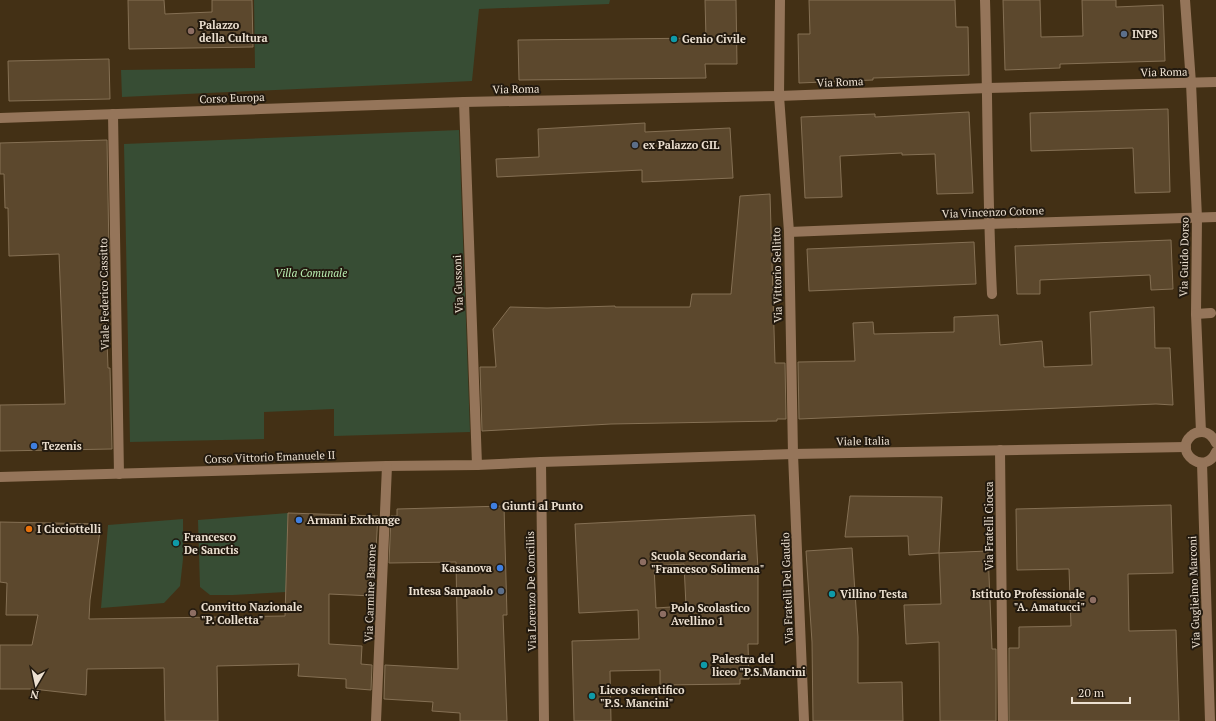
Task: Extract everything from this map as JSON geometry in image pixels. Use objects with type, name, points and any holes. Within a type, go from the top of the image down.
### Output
[{"type":"street","name":"Via Vittorio Sellitto","points":[[780,0],[779,96],[789,232],[793,454]]},
{"type":"street","points":[[985,0],[988,88],[988,224],[992,294]]},
{"type":"street","name":"Via Guido Dorso","points":[[1185,0],[1191,83],[1197,218],[1196,314],[1201,432]]},
{"type":"street","name":"Via Roma","points":[[464,102],[779,96],[988,88],[1216,82]]},
{"type":"street","name":"Corso Europa","points":[[0,118],[464,102]]},
{"type":"street","name":"Via Gussoni","points":[[464,102],[477,465]]},
{"type":"street","name":"Viale Federico Cassitto","points":[[114,114],[119,474]]},
{"type":"street","name":"Via Vincenzo Cotone","points":[[789,232],[988,224],[1216,218]]},
{"type":"street","points":[[1196,314],[1211,313]]},
{"type":"street","points":[[1216,443],[1210,434],[1196,432],[1189,438],[1186,447],[1189,457],[1192,460],[1202,463],[1211,460],[1216,452]]},
{"type":"street","name":"Viale Italia","points":[[541,462],[793,454],[1186,447]]},
{"type":"street","name":"Via Fratelli Ciocca","points":[[1000,450],[1003,721]]},
{"type":"street","name":"Via Fratelli Del Gaudio","points":[[793,454],[804,721]]},
{"type":"street","name":"Corso Vittorio Emanuele II","points":[[0,477],[387,466],[477,465],[541,462]]},
{"type":"street","name":"Via Lorenzo De Conciliis","points":[[541,462],[544,721]]},
{"type":"street","name":"Via Guglielmo Marconi","points":[[1202,463],[1210,721]]},
{"type":"street","name":"Via Carmine Barone","points":[[376,721],[387,466]]},
{"type":"green space","points":[[254,0],[610,0],[609,4],[479,9],[472,81],[122,97],[121,70],[255,68]]},
{"type":"green space","name":"Villa Comunale","points":[[459,130],[470,432],[334,436],[334,409],[264,412],[264,439],[130,442],[124,144]]},
{"type":"green space","points":[[288,513],[286,592],[210,595],[200,587],[198,520]]},
{"type":"green space","points":[[183,519],[183,559],[180,586],[164,603],[101,608],[108,525]]},
{"type":"building","name":"Palazzo della Cultura","points":[[128,0],[164,0],[165,14],[212,12],[212,0],[252,0],[253,47],[129,49]]},
{"type":"building","name":"Genio Civile","points":[[705,0],[736,0],[737,64],[705,64],[706,78],[519,80],[518,40],[706,38]]},
{"type":"building","points":[[809,0],[955,0],[956,27],[968,27],[969,75],[873,78],[873,80],[799,83],[798,34],[810,34]]},
{"type":"building","points":[[1003,0],[1040,0],[1041,37],[1083,36],[1082,0],[1116,0],[1116,7],[1163,5],[1165,61],[1060,64],[1060,68],[1005,70]]},
{"type":"building","points":[[109,59],[110,99],[9,101],[8,61]]},
{"type":"building","points":[[1168,109],[1170,192],[1135,193],[1133,148],[1031,151],[1030,113]]},
{"type":"building","points":[[969,112],[973,193],[937,194],[935,154],[902,155],[902,153],[840,156],[842,197],[805,198],[801,117],[875,114],[875,117]]},
{"type":"building","name":"ex Palazzo GIL","points":[[645,123],[645,132],[730,128],[733,178],[642,182],[642,170],[497,177],[496,159],[539,157],[538,129]]},
{"type":"building","points":[[107,140],[109,253],[104,253],[108,368],[110,368],[112,449],[0,451],[0,405],[65,404],[59,254],[9,256],[8,208],[5,208],[4,174],[0,174],[0,143]]},
{"type":"building","points":[[770,194],[775,363],[785,363],[786,419],[777,419],[777,421],[611,424],[482,431],[480,367],[496,367],[493,329],[510,307],[690,307],[692,294],[731,294],[740,196]]},
{"type":"building","points":[[1171,240],[1173,289],[1151,290],[1150,275],[1040,280],[1040,294],[1017,294],[1015,246]]},
{"type":"building","points":[[974,242],[976,284],[809,291],[807,249]]},
{"type":"building","points":[[1154,307],[1155,348],[1170,348],[1173,405],[1156,404],[799,419],[798,362],[855,361],[853,323],[873,322],[874,334],[954,332],[954,317],[998,315],[1000,345],[1042,341],[1044,367],[1092,365],[1090,312]]},
{"type":"building","points":[[850,496],[942,497],[939,553],[909,555],[908,536],[845,537]]},
{"type":"building","name":"Istituto Professionale \"A. Amatucci\"","points":[[1171,505],[1173,573],[1128,574],[1129,631],[1176,630],[1179,721],[1009,721],[1009,648],[1019,648],[1019,627],[1071,626],[1069,569],[1017,570],[1016,509]]},
{"type":"building","points":[[504,506],[507,615],[503,615],[507,721],[460,721],[460,713],[432,711],[433,702],[384,699],[385,665],[458,669],[456,562],[389,563],[391,516],[397,516],[397,509]]},
{"type":"building","points":[[288,513],[378,516],[373,596],[329,594],[329,644],[362,646],[361,664],[372,665],[371,690],[346,688],[346,679],[298,676],[299,664],[217,666],[218,721],[165,721],[164,668],[87,669],[86,695],[33,689],[0,689],[0,645],[32,645],[38,615],[6,615],[7,583],[0,582],[0,522],[101,524],[90,600],[89,619],[285,616]]},
{"type":"building","name":"Polo Scolastico Avellino 1","points":[[755,515],[758,570],[758,644],[748,644],[749,679],[740,679],[740,684],[660,685],[660,670],[610,671],[611,721],[574,721],[572,641],[639,639],[638,610],[579,613],[575,524]],"holes":[[[684,564],[686,606],[656,608],[654,566]]]},
{"type":"building","points":[[852,548],[858,637],[858,683],[902,682],[903,721],[813,721],[812,642],[806,551]]},
{"type":"building","points":[[988,551],[992,649],[996,649],[996,721],[940,721],[939,642],[906,644],[904,605],[941,604],[939,553]]},
{"type":"place","name":"Palazzo della Cultura","points":[[191,31]]},
{"type":"place","name":"INPS","points":[[1124,34]]},
{"type":"place","name":"Genio Civile","points":[[674,39]]},
{"type":"place","name":"ex Palazzo GIL","points":[[635,145]]},
{"type":"place","name":"Tezenis","points":[[34,446]]},
{"type":"place","name":"Giunti al Punto","points":[[494,506]]},
{"type":"place","name":"Armani Exchange","points":[[299,520]]},
{"type":"place","name":"I Cicciottelli","points":[[29,529]]},
{"type":"place","name":"Francesco De Sanctis","points":[[176,543]]},
{"type":"place","name":"Scuola Secondaria \"Francesco Solimena\"","points":[[643,562]]},
{"type":"place","name":"Kasanova","points":[[500,568]]},
{"type":"place","name":"Intesa Sanpaolo","points":[[501,591]]},
{"type":"place","name":"Villino Testa","points":[[832,594]]},
{"type":"place","name":"Istituto Professionale \"A. Amatucci\"","points":[[1093,600]]},
{"type":"place","name":"Convitto Nazionale \"P. Colletta\"","points":[[193,613]]},
{"type":"place","name":"Polo Scolastico Avellino 1","points":[[663,614]]},
{"type":"place","name":"Palestra del liceo \"P.S.Mancini","points":[[704,665]]},
{"type":"place","name":"Liceo scientifico \"P.S. Mancini\"","points":[[592,696]]}]
